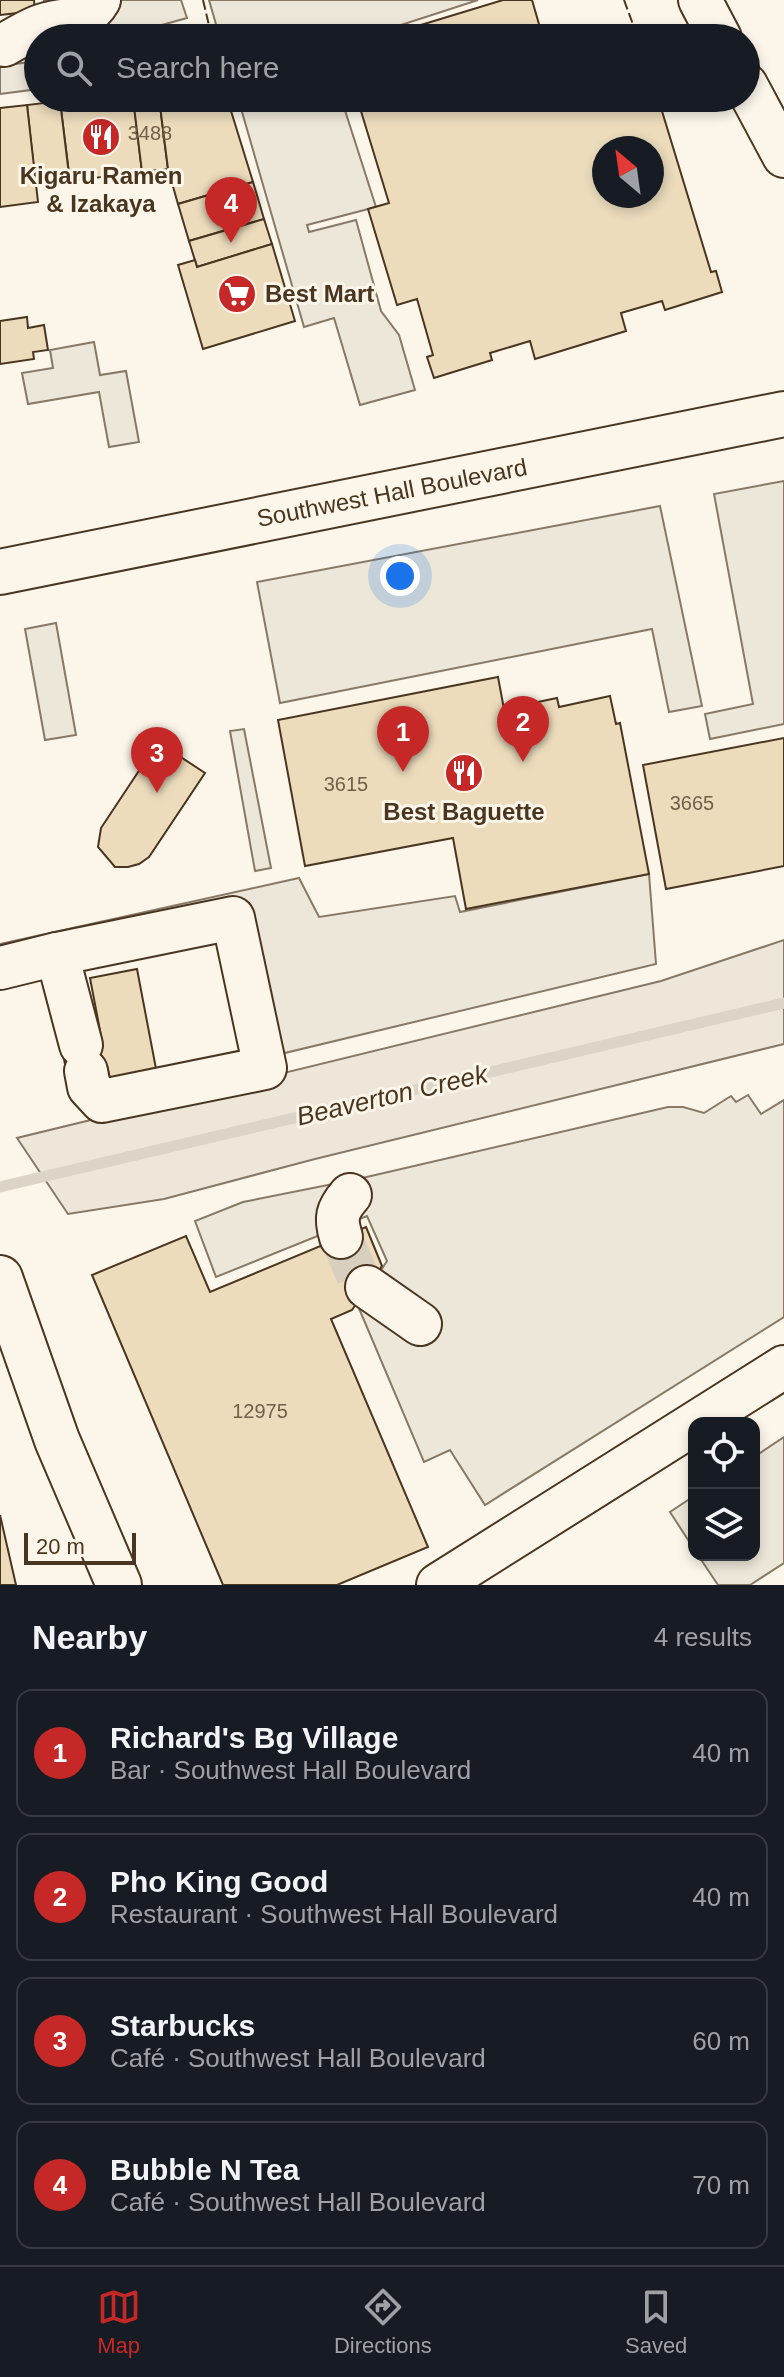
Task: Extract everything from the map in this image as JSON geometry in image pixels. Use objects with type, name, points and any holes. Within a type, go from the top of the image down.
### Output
[{"type":"main road","name":"Southwest Hall Boulevard","points":[[0,572],[784,414]]},
{"type":"main road","points":[[0,1278],[57,1440],[119,1585]]},
{"type":"street","points":[[50,24],[81,18],[93,10],[99,0]]},
{"type":"street","points":[[700,0],[713,24]]},
{"type":"street","points":[[4,45],[24,34]]},
{"type":"street","points":[[760,111],[784,156]]},
{"type":"street","points":[[0,968],[57,954],[233,918],[265,1068],[102,1101],[89,1087],[57,954]]},
{"type":"street","points":[[341,1237],[336,1220],[350,1195]]},
{"type":"street","points":[[367,1287],[420,1324]]},
{"type":"street","points":[[438,1585],[784,1367]]},
{"type":"shaded area","points":[[44,0],[181,0],[187,18],[165,24],[47,24]]},
{"type":"shaded area","points":[[209,0],[478,0],[404,24],[216,24]]},
{"type":"shaded area","points":[[24,63],[24,91],[0,94],[0,66]]},
{"type":"shaded area","points":[[242,112],[345,112],[376,207],[307,225],[309,232],[356,220],[381,311],[399,335],[415,390],[360,405],[334,318],[304,327]]},
{"type":"shaded area","points":[[94,342],[100,375],[126,371],[139,442],[109,447],[99,392],[28,404],[22,373],[53,368],[50,350]]},
{"type":"shaded area","points":[[784,481],[784,724],[710,739],[705,714],[753,704],[714,494]]},
{"type":"shaded area","points":[[660,506],[702,706],[669,712],[652,629],[280,703],[257,582]]},
{"type":"shaded area","points":[[56,623],[76,735],[45,740],[25,629]]},
{"type":"shaded area","points":[[244,729],[271,868],[255,871],[230,731]]},
{"type":"shaded area","points":[[649,874],[656,964],[243,1063],[215,937],[0,984],[0,944],[299,878],[319,917],[455,896],[460,912]]},
{"type":"shaded area","points":[[784,940],[784,1044],[164,1199],[68,1214],[17,1138],[661,981]]},
{"type":"shaded area","points":[[748,1095],[761,1114],[784,1100],[784,1317],[485,1505],[450,1450],[424,1462],[358,1306],[387,1261],[367,1216],[216,1277],[195,1221],[243,1202],[358,1179],[668,1107],[683,1107],[704,1113],[731,1096],[736,1102]]},
{"type":"shaded area","points":[[784,1437],[784,1563],[750,1585],[718,1585],[702,1561],[760,1561],[760,1453]]},
{"type":"shaded area","points":[[688,1500],[688,1540],[670,1512]]},
{"type":"building","points":[[0,0],[34,0],[35,11],[0,15]]},
{"type":"building","points":[[503,0],[532,0],[539,24],[424,24]]},
{"type":"building","points":[[24,105],[24,112],[28,112],[38,202],[0,207],[0,108]]},
{"type":"building","points":[[28,112],[61,112],[69,175],[35,179]]},
{"type":"building","name":"Kigaru Ramen & Izakaya","points":[[61,112],[135,112],[142,172],[70,181]]},
{"type":"building","points":[[135,112],[161,112],[168,169],[142,172]]},
{"type":"building","points":[[161,112],[231,112],[253,182],[178,204],[168,169]]},
{"type":"building","points":[[361,112],[662,112],[711,272],[716,271],[722,292],[665,310],[662,301],[621,313],[626,331],[535,359],[530,341],[490,353],[492,360],[434,378],[427,357],[433,355],[417,299],[397,305],[368,209],[389,203]]},
{"type":"building","points":[[253,182],[264,219],[189,241],[178,204]]},
{"type":"building","points":[[264,219],[272,244],[197,267],[189,241]]},
{"type":"building","name":"Best Mart","points":[[272,244],[295,321],[203,349],[178,265],[195,260],[197,267]]},
{"type":"building","points":[[27,317],[28,328],[44,325],[48,350],[33,352],[34,359],[0,364],[0,321]]},
{"type":"building","points":[[498,677],[504,709],[557,698],[559,707],[610,696],[616,724],[620,723],[649,874],[466,909],[453,838],[305,866],[278,720]]},
{"type":"building","points":[[784,738],[784,866],[666,889],[643,765]]},
{"type":"building","points":[[158,742],[205,773],[149,857],[139,864],[115,867],[98,847],[101,828]]},
{"type":"building","points":[[137,969],[157,1074],[111,1083],[107,1066],[67,1074],[62,1049],[102,1041],[90,978]]},
{"type":"building","points":[[366,1227],[382,1266],[352,1310],[331,1319],[428,1547],[337,1585],[223,1585],[92,1275],[186,1236],[210,1292]]},
{"type":"building","points":[[0,1515],[16,1585],[0,1585]]},
{"type":"waterway","name":"Beaverton Creek","points":[[0,1187],[784,1003]]},
{"type":"tunnel","points":[[341,1237],[360,1282],[367,1287]]},
{"type":"fence","points":[[203,0],[209,24]]},
{"type":"fence","points":[[624,0],[633,24]]},
{"type":"place","name":"Kigaru Ramen & Izakaya","points":[[101,137]]},
{"type":"place","name":"Bubble N Tea","points":[[231,243]]},
{"type":"place","name":"Best Mart","points":[[237,294]]},
{"type":"place","name":"Pho King Good","points":[[523,762]]},
{"type":"place","name":"Richard's Bg Village","points":[[403,772]]},
{"type":"place","name":"Best Baguette","points":[[464,773]]},
{"type":"place","name":"Starbucks","points":[[157,793]]}]
